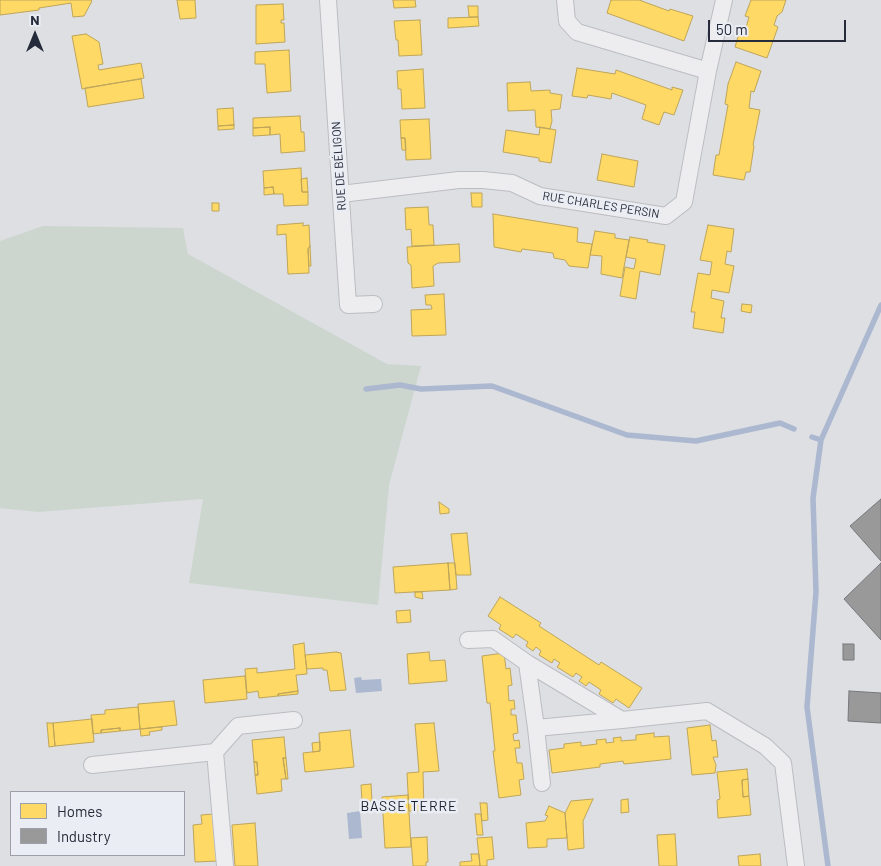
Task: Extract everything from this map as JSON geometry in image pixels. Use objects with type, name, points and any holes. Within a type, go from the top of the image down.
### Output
[{"type":"street","name":"RUE DE BÉLIGON","points":[[328,0],[348,306],[374,304]]},
{"type":"street","points":[[565,0],[566,21],[577,32],[708,71]]},
{"type":"street","name":"RUE CHARLES PERSIN","points":[[341,194],[459,180],[493,181],[512,183],[540,196],[666,216],[684,202],[708,71],[724,0]]},
{"type":"street","points":[[468,640],[493,639],[527,663],[622,720]]},
{"type":"street","points":[[527,663],[542,783]]},
{"type":"street","points":[[536,728],[707,711],[765,746],[783,763],[796,866]]},
{"type":"street","points":[[92,765],[215,752],[238,726],[294,720]]},
{"type":"street","points":[[215,752],[225,866]]},
{"type":"shaded area","points":[[43,226],[183,228],[188,254],[387,364],[421,366],[389,485],[378,605],[189,583],[203,499],[38,512],[0,508],[0,241]]},
{"type":"water","points":[[361,677],[362,680],[381,679],[382,691],[356,693],[354,678]]},
{"type":"water","points":[[360,811],[362,838],[349,839],[347,813]]},
{"type":"building: Homes","points":[[0,0],[92,1],[84,16],[73,17],[71,3],[39,8],[39,10],[0,15]]},
{"type":"building: Homes","points":[[177,0],[195,0],[196,18],[180,19]]},
{"type":"building: Homes","points":[[393,0],[415,0],[416,7],[394,8]]},
{"type":"building: Homes","points":[[611,0],[639,0],[669,11],[670,9],[693,16],[684,41],[607,13]]},
{"type":"building: Homes","points":[[751,0],[786,0],[782,12],[777,16],[774,25],[778,27],[767,58],[735,47],[740,30],[745,31],[749,17],[745,16]]},
{"type":"building: Homes","points":[[283,4],[284,20],[281,20],[281,23],[284,23],[285,42],[256,44],[256,5]]},
{"type":"building: Homes","points":[[468,6],[478,6],[478,17],[469,17]]},
{"type":"building: Homes","points":[[478,17],[479,26],[448,28],[448,18]]},
{"type":"building: Homes","points":[[420,20],[422,55],[399,56],[394,21]]},
{"type":"building: Homes","points":[[86,34],[99,42],[103,64],[98,65],[99,70],[141,63],[144,78],[82,89],[72,36]]},
{"type":"building: Homes","points":[[289,50],[291,91],[267,93],[265,64],[255,64],[255,52]]},
{"type":"building: Homes","points":[[736,62],[761,71],[754,92],[751,91],[749,108],[760,110],[750,172],[746,172],[744,180],[713,175],[716,155],[719,155],[728,105],[725,104],[728,84]]},
{"type":"building: Homes","points":[[577,68],[615,74],[616,70],[672,90],[672,87],[683,90],[674,115],[664,112],[659,125],[642,119],[646,105],[612,93],[611,99],[588,95],[587,98],[572,96]]},
{"type":"building: Homes","points":[[423,69],[425,108],[402,109],[401,89],[398,89],[397,71]]},
{"type":"building: Homes","points":[[141,79],[144,98],[88,107],[85,88]]},
{"type":"building: Homes","points":[[530,82],[531,91],[550,90],[550,93],[562,95],[560,109],[551,110],[552,121],[550,129],[536,127],[535,110],[508,111],[507,83]]},
{"type":"building: Homes","points":[[233,108],[234,125],[218,126],[217,109]]},
{"type":"building: Homes","points":[[300,116],[301,132],[304,132],[305,151],[281,153],[280,134],[270,135],[270,127],[253,128],[253,118]]},
{"type":"building: Homes","points":[[429,119],[431,159],[406,160],[405,138],[401,138],[400,120]]},
{"type":"building: Homes","points":[[234,125],[234,129],[218,130],[218,126]]},
{"type":"building: Homes","points":[[270,127],[270,135],[253,136],[253,128]]},
{"type":"building: Homes","points":[[540,127],[556,130],[551,163],[539,161],[539,158],[503,152],[506,130],[539,135]]},
{"type":"building: Homes","points":[[401,138],[405,138],[406,150],[402,150]]},
{"type":"building: Homes","points":[[602,154],[638,161],[634,187],[597,180]]},
{"type":"building: Homes","points":[[301,168],[302,192],[308,192],[308,205],[284,206],[283,194],[274,194],[273,187],[264,188],[263,171]]},
{"type":"building: Homes","points":[[307,178],[308,192],[302,192],[301,179]]},
{"type":"building: Homes","points":[[273,187],[274,194],[264,195],[264,188]]},
{"type":"building: Homes","points":[[471,193],[482,193],[482,207],[472,207]]},
{"type":"building: Homes","points":[[212,203],[219,203],[219,211],[212,211]]},
{"type":"building: Homes","points":[[428,207],[429,225],[433,225],[434,245],[412,246],[411,229],[406,230],[405,208]]},
{"type":"building: Homes","points":[[493,214],[578,228],[577,242],[592,244],[588,268],[569,266],[565,260],[554,258],[553,253],[522,249],[521,252],[494,247]]},
{"type":"building: Homes","points":[[303,223],[303,226],[309,225],[309,273],[288,274],[286,234],[277,235],[277,225]]},
{"type":"building: Homes","points":[[708,225],[734,229],[731,252],[727,251],[725,264],[734,266],[729,293],[712,290],[711,298],[724,301],[721,318],[725,318],[723,333],[693,328],[695,312],[691,312],[698,273],[710,275],[712,262],[700,260]]},
{"type":"building: Homes","points":[[595,231],[615,234],[615,238],[629,240],[622,278],[601,274],[602,256],[590,255]]},
{"type":"building: Homes","points":[[630,237],[665,245],[660,275],[640,271],[636,299],[620,296],[625,267],[634,269],[636,259],[626,257]]},
{"type":"building: Homes","points":[[459,244],[460,262],[438,263],[433,266],[434,286],[412,288],[411,265],[408,263],[407,247]]},
{"type":"building: Homes","points":[[310,246],[311,266],[309,266],[308,249]]},
{"type":"building: Homes","points":[[444,294],[446,335],[412,336],[411,310],[432,309],[431,305],[426,305],[425,295]]},
{"type":"building: Homes","points":[[742,304],[752,305],[751,313],[741,311]]},
{"type":"building: Homes","points":[[439,502],[449,509],[449,513],[440,514]]},
{"type":"building: Homes","points":[[467,533],[471,575],[456,575],[451,534]]},
{"type":"building: Homes","points":[[448,563],[450,590],[395,593],[393,567]]},
{"type":"building: Homes","points":[[448,563],[455,563],[457,589],[450,590]]},
{"type":"building: Homes","points":[[415,592],[422,592],[423,599],[415,597]]},
{"type":"building: Homes","points":[[500,597],[541,623],[539,626],[599,665],[601,662],[642,688],[629,708],[616,699],[613,703],[599,694],[601,690],[589,682],[586,686],[579,681],[582,677],[576,673],[573,677],[557,667],[560,663],[554,659],[552,663],[539,655],[541,651],[536,647],[533,651],[526,646],[528,642],[516,634],[513,638],[499,629],[501,625],[488,616]]},
{"type":"building: Homes","points":[[410,610],[411,622],[397,623],[396,611]]},
{"type":"building: Homes","points":[[304,643],[307,674],[296,675],[298,691],[259,698],[258,691],[247,693],[245,669],[257,668],[257,673],[295,669],[293,645]]},
{"type":"building: Homes","points":[[429,652],[430,661],[445,660],[447,681],[409,684],[407,654]]},
{"type":"building: Homes","points":[[341,653],[346,690],[330,691],[327,670],[323,670],[323,668],[307,669],[305,655]]},
{"type":"building: Homes","points":[[504,653],[506,669],[510,668],[512,685],[508,686],[509,701],[514,700],[515,709],[511,709],[511,715],[516,715],[518,733],[513,734],[514,741],[519,740],[520,748],[515,748],[517,763],[522,763],[524,779],[519,780],[521,795],[499,798],[493,751],[495,751],[490,703],[487,703],[482,656]]},
{"type":"building: Homes","points":[[245,676],[247,699],[205,703],[203,680]]},
{"type":"building: Homes","points":[[298,691],[298,694],[278,696],[278,694]]},
{"type":"building: Homes","points":[[174,701],[177,725],[140,729],[138,704]]},
{"type":"building: Homes","points":[[138,707],[140,729],[120,731],[120,728],[101,730],[101,733],[93,734],[91,715],[105,714],[105,710]]},
{"type":"building: Homes","points":[[92,719],[94,742],[55,746],[53,723]]},
{"type":"building: Homes","points":[[47,723],[53,723],[55,746],[49,747]]},
{"type":"building: Homes","points":[[434,723],[439,771],[423,772],[424,811],[409,811],[407,773],[419,772],[415,724]]},
{"type":"building: Homes","points":[[710,725],[712,741],[716,740],[718,757],[713,757],[716,765],[715,773],[692,775],[687,728]]},
{"type":"building: Homes","points":[[162,727],[162,730],[149,732],[150,735],[141,736],[140,729]]},
{"type":"building: Homes","points":[[120,728],[120,731],[101,733],[101,730]]},
{"type":"building: Homes","points":[[350,730],[354,767],[305,772],[303,753],[320,751],[319,733]]},
{"type":"building: Homes","points":[[654,733],[654,737],[669,736],[671,759],[624,764],[623,761],[600,764],[600,767],[552,773],[549,750],[564,748],[564,744],[581,742],[581,746],[597,744],[596,740],[606,739],[606,743],[614,742],[613,738],[621,737],[621,741],[636,740],[636,735]]},
{"type":"building: Homes","points":[[284,737],[286,758],[283,758],[286,779],[281,779],[282,791],[257,794],[255,775],[258,775],[257,762],[254,762],[252,740]]},
{"type":"building: Homes","points":[[320,742],[320,751],[313,752],[312,743]]},
{"type":"building: Homes","points":[[283,758],[286,758],[288,779],[286,779]]},
{"type":"building: Homes","points":[[254,762],[257,762],[258,775],[255,775]]},
{"type":"building: Homes","points":[[747,769],[748,779],[742,780],[743,797],[749,796],[751,815],[718,818],[717,800],[720,799],[717,772]]},
{"type":"building: Homes","points":[[748,779],[749,796],[743,797],[742,780]]},
{"type":"building: Homes","points":[[371,784],[372,801],[362,801],[361,785]]},
{"type":"building: Homes","points":[[408,795],[411,847],[385,848],[382,797]]},
{"type":"building: Homes","points":[[593,799],[583,821],[584,848],[568,850],[565,813],[571,801]]},
{"type":"building: Homes","points":[[628,799],[629,812],[621,813],[621,800]]},
{"type":"building: Homes","points":[[480,803],[487,803],[488,820],[482,821]]},
{"type":"building: Homes","points":[[549,806],[565,813],[567,838],[547,839],[547,847],[528,848],[526,823],[545,821],[548,816],[545,815]]},
{"type":"building: Homes","points":[[214,814],[218,861],[195,862],[193,825],[202,824],[201,815]]},
{"type":"building: Homes","points":[[475,814],[481,814],[483,835],[477,835]]},
{"type":"building: Homes","points":[[255,823],[258,866],[235,866],[232,825]]},
{"type":"building: Homes","points":[[675,834],[677,866],[659,866],[657,835]]},
{"type":"building: Homes","points":[[427,837],[428,862],[426,862],[426,866],[413,866],[411,838]]},
{"type":"building: Homes","points":[[492,837],[494,859],[487,860],[487,866],[480,866],[477,838]]},
{"type":"building: Homes","points":[[471,854],[479,854],[480,866],[460,866],[460,862],[472,861]]},
{"type":"building: Homes","points":[[760,854],[761,866],[739,866],[738,856]]},
{"type":"building: Industry","points":[[881,499],[881,561],[850,526]]},
{"type":"building: Industry","points":[[881,563],[881,640],[844,599]]},
{"type":"building: Industry","points":[[843,644],[854,644],[854,660],[843,660]]},
{"type":"building: Industry","points":[[849,691],[881,693],[881,723],[848,721]]},
{"type":"waterway","points":[[821,440],[881,305]]},
{"type":"waterway","points":[[366,389],[400,385],[421,389],[492,386],[627,435],[696,441],[780,423],[794,429]]},
{"type":"waterway","points":[[812,437],[821,440],[813,498],[816,592],[807,707],[828,866]]},
{"type":"district","name":"BASSE TERRE","points":[[409,806]]}]
